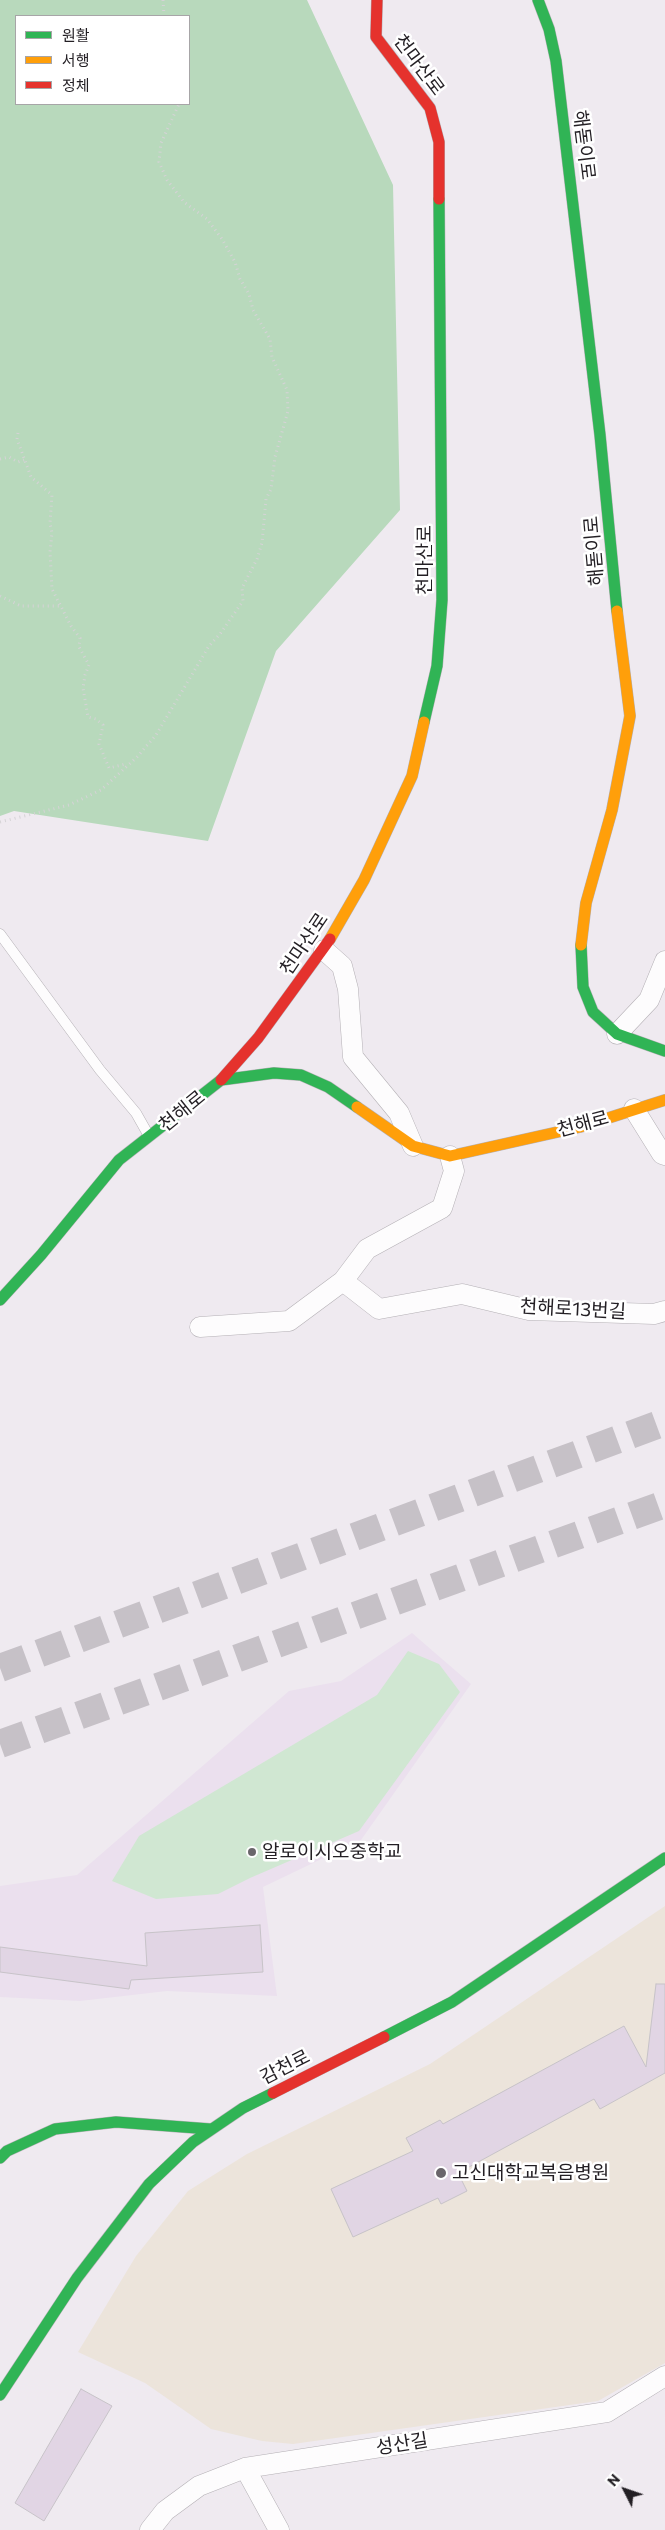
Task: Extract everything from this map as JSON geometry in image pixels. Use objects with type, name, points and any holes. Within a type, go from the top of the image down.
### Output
[{"type":"main road","name":"천마산로","points":[[221,1080],[258,1038],[324,950],[364,880],[412,776],[437,666],[442,600],[439,142],[430,108],[376,37],[378,0]]},
{"type":"main road","name":"해돋이로","points":[[538,0],[549,29],[556,61],[600,435],[620,642],[630,716],[612,810],[586,903],[581,944],[583,988],[593,1012],[617,1034],[665,1051]]},
{"type":"main road","name":"천해로","points":[[0,1300],[10,1285],[119,1160],[221,1080],[274,1073],[301,1075],[328,1088],[413,1146],[450,1156],[580,1127],[665,1100]]},
{"type":"main road","name":"감천로","points":[[0,2395],[78,2278],[143,2192],[175,2158],[210,2129],[243,2108],[452,2002],[665,1858]]},
{"type":"main road","points":[[0,2158],[7,2151],[55,2128],[116,2122],[210,2129]]},
{"type":"street","points":[[324,950],[342,966],[346,981],[353,1056],[399,1114],[413,1146]]},
{"type":"street","points":[[617,1034],[649,1000],[661,975],[665,961]]},
{"type":"street","points":[[634,1109],[662,1154],[665,1155]]},
{"type":"street","points":[[200,1327],[289,1321],[343,1281],[367,1249],[442,1208],[454,1170],[450,1156]]},
{"type":"street","name":"천해로13번길","points":[[343,1281],[379,1309],[462,1294],[529,1310],[654,1314],[665,1311]]},
{"type":"street","name":"성산길","points":[[150,2530],[165,2511],[199,2486],[245,2468],[607,2412],[665,2376]]},
{"type":"street","points":[[245,2468],[279,2530]]},
{"type":"lane","points":[[0,934],[100,1070],[136,1113],[150,1137]]},
{"type":"path","points":[[163,0],[164,15]]},
{"type":"path","points":[[0,822],[69,805],[101,790],[117,778],[119,771],[156,735],[209,646],[244,601],[242,588],[257,559],[262,543],[266,499],[271,489],[275,457],[288,411],[287,390],[272,357],[270,339],[253,310],[249,294],[222,239],[207,219],[184,202],[167,180],[159,162],[161,143],[179,105]]},
{"type":"path","points":[[18,433],[17,438],[24,460],[28,464],[31,478],[52,495],[50,552],[54,584],[52,589],[71,626],[80,638],[79,647],[89,665],[83,688],[88,717],[96,719],[103,725],[99,744],[109,768],[129,763]]},
{"type":"path","points":[[0,459],[9,457],[18,462],[24,460]]},
{"type":"path","points":[[0,596],[21,606],[61,606]]},
{"type":"shaded area","points":[[412,1633],[471,1684],[361,1840],[263,1887],[277,1996],[167,1991],[80,2001],[0,1997],[0,1886],[77,1875],[289,1691],[341,1681]]},
{"type":"shaded area","name":"고신대학교복음병원","points":[[665,1906],[665,2363],[598,2401],[293,2444],[262,2441],[211,2429],[145,2383],[78,2352],[136,2256],[188,2191],[247,2154],[430,2064]]},
{"type":"green space","points":[[0,0],[307,0],[393,185],[400,510],[276,651],[208,841],[14,811],[0,816]]},
{"type":"green space","points":[[408,1651],[439,1664],[460,1692],[359,1831],[250,1878],[218,1894],[156,1899],[112,1881],[139,1836],[377,1695]]},
{"type":"building","points":[[260,1925],[263,1972],[131,1980],[129,1989],[0,1972],[0,1947],[147,1966],[145,1933]]},
{"type":"building","points":[[656,1984],[665,1984],[665,2073],[600,2109],[594,2099],[458,2173],[467,2191],[441,2204],[438,2198],[353,2237],[331,2189],[413,2151],[406,2138],[440,2120],[443,2124],[624,2026],[646,2067]]},
{"type":"building","points":[[81,2389],[112,2406],[44,2521],[15,2503]]},
{"type":"tunnel","points":[[0,1668],[665,1422]]},
{"type":"tunnel","points":[[0,1744],[665,1504]]},
{"type":"traffic: fast","points":[[538,0],[549,29],[556,61],[600,435],[617,611]]},
{"type":"traffic: fast","points":[[424,722],[437,666],[442,600],[439,199]]},
{"type":"traffic: fast","points":[[581,945],[583,987],[593,1012],[617,1034],[665,1051]]},
{"type":"traffic: fast","points":[[0,1300],[41,1255],[119,1160],[221,1080],[274,1073],[301,1075],[328,1087],[357,1107]]},
{"type":"traffic: fast","points":[[384,2037],[452,2002],[665,1858]]},
{"type":"traffic: fast","points":[[0,2395],[77,2278],[149,2184],[193,2142],[243,2108],[273,2093]]},
{"type":"traffic: fast","points":[[0,2158],[7,2151],[55,2129],[116,2122],[210,2129]]},
{"type":"traffic: slow","points":[[581,945],[586,903],[612,810],[630,716],[617,611]]},
{"type":"traffic: slow","points":[[330,939],[364,880],[412,776],[424,722]]},
{"type":"traffic: slow","points":[[357,1107],[413,1146],[450,1156],[580,1127],[665,1100]]},
{"type":"traffic: jam","points":[[377,0],[376,37],[430,108],[439,142],[439,199]]},
{"type":"traffic: jam","points":[[221,1080],[258,1038],[330,939]]},
{"type":"traffic: jam","points":[[273,2093],[384,2037]]},
{"type":"place","name":"알로이시오중학교","points":[[252,1852]]},
{"type":"place","name":"고신대학교복음병원","points":[[441,2173]]}]
